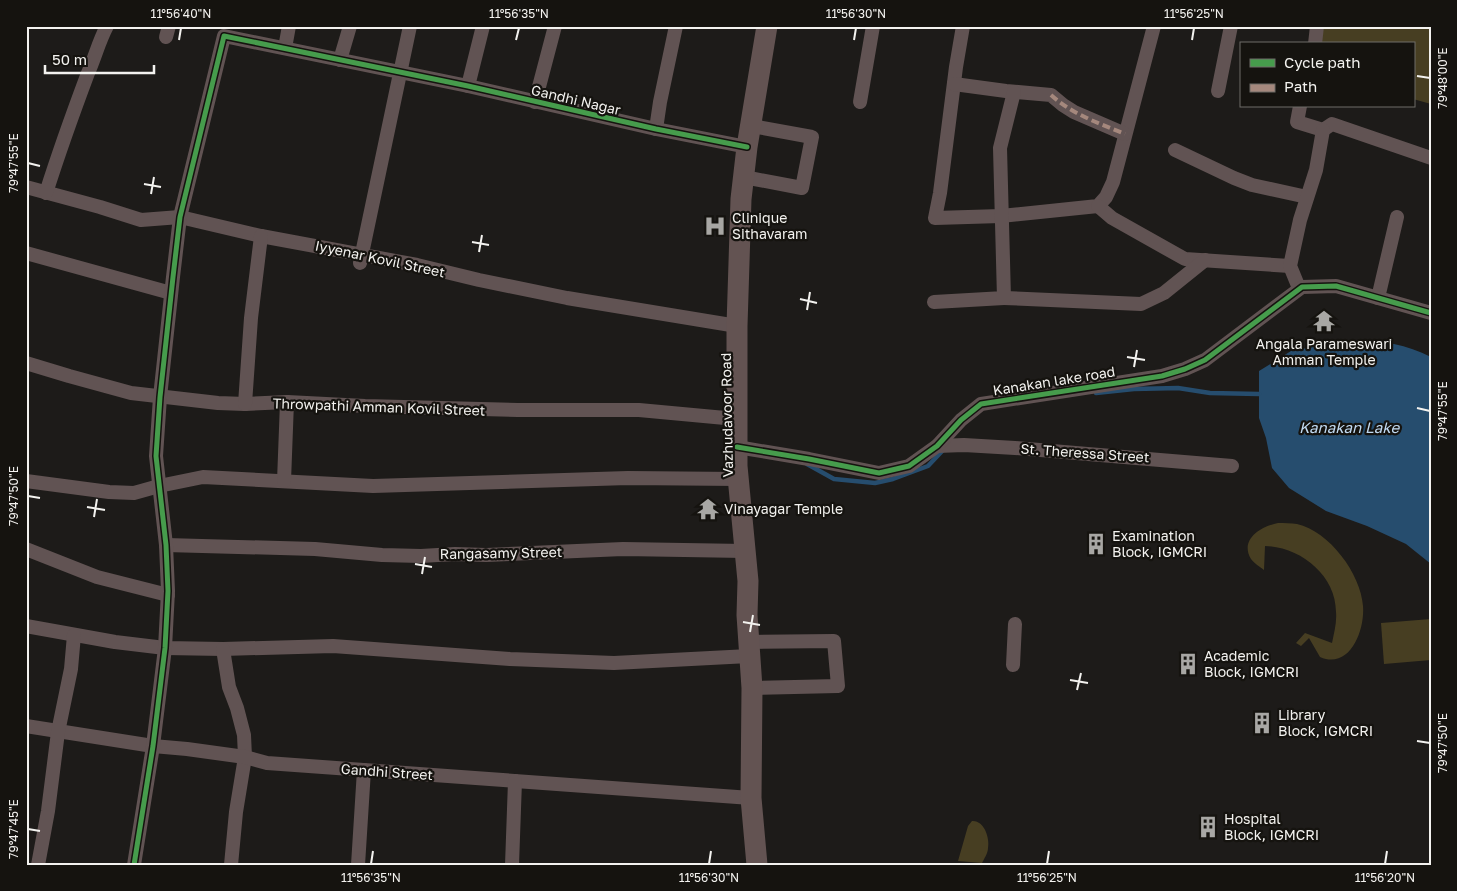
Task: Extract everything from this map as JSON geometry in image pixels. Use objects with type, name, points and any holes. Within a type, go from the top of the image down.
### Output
[{"type":"main road","name":"Vazhudavoor Road","points":[[757,865],[751,798],[752,688],[749,649],[748,581],[738,479],[736,419],[737,326],[744,177],[767,26]]},
{"type":"street","points":[[46,193],[73,111],[90,70],[98,42],[107,26]]},
{"type":"street","points":[[285,48],[289,26]]},
{"type":"street","points":[[340,60],[350,26]]},
{"type":"street","points":[[361,259],[410,26]]},
{"type":"street","points":[[468,86],[483,26]]},
{"type":"street","points":[[535,102],[556,26]]},
{"type":"street","points":[[656,129],[676,26]]},
{"type":"street","points":[[860,102],[873,26]]},
{"type":"street","points":[[963,26],[935,218],[1001,216],[1098,206],[1106,197],[1113,182],[1154,26]]},
{"type":"street","points":[[1218,91],[1231,26]]},
{"type":"street","points":[[1315,42],[1317,26]]},
{"type":"street","name":"Gandhi Nagar","points":[[180,217],[224,36],[468,86],[656,129],[748,147]]},
{"type":"street","points":[[954,84],[1051,95],[1074,112],[1125,134]]},
{"type":"street","points":[[1004,298],[1000,148],[1014,92]]},
{"type":"street","points":[[1300,108],[1297,122],[1323,130]]},
{"type":"street","points":[[1431,158],[1332,124],[1323,130],[1316,170],[1298,227],[1290,266],[1299,288],[1336,286],[1431,313]]},
{"type":"street","points":[[744,177],[802,188],[812,137],[752,126]]},
{"type":"street","points":[[1175,150],[1252,185],[1307,197]]},
{"type":"street","name":"Iyyenar Kovil Street","points":[[26,187],[141,220],[180,217],[361,259],[567,298],[737,326]]},
{"type":"street","points":[[1098,206],[1112,218],[1185,259],[1290,266]]},
{"type":"street","points":[[134,865],[153,746],[165,648],[168,595],[166,546],[156,456],[160,397],[180,217]]},
{"type":"street","points":[[1378,298],[1397,217]]},
{"type":"street","points":[[245,404],[251,318],[261,236]]},
{"type":"street","points":[[26,253],[171,293]]},
{"type":"street","points":[[934,302],[1004,298],[1141,304],[1164,293],[1205,260]]},
{"type":"street","name":"Kanakan lake road","points":[[737,447],[879,473],[909,466],[937,446],[961,420],[981,404],[1153,377],[1185,369],[1204,360],[1283,303],[1299,288]]},
{"type":"street","name":"Throwpathi Amman Kovil Street","points":[[26,363],[131,393],[218,403],[287,402],[458,409],[639,410],[736,419]]},
{"type":"street","points":[[284,481],[287,402]]},
{"type":"street","name":"St. Theressa Street","points":[[937,446],[964,445],[1015,448],[1232,466]]},
{"type":"street","points":[[26,481],[109,492],[134,493],[202,477],[373,486],[628,478],[738,479]]},
{"type":"street","name":"Rangasamy Street","points":[[166,546],[315,549],[382,555],[421,556],[624,549],[745,551]]},
{"type":"street","points":[[26,549],[97,577],[168,595]]},
{"type":"street","points":[[1013,665],[1015,624]]},
{"type":"street","points":[[26,626],[165,648],[223,649],[333,646],[510,659],[614,662],[834,640],[838,686],[752,688]]},
{"type":"street","points":[[38,865],[48,811],[58,732],[71,669],[74,635]]},
{"type":"street","points":[[223,649],[229,687],[244,735],[245,757],[230,865]]},
{"type":"street","name":"Gandhi Street","points":[[26,726],[153,746],[245,757],[267,762],[751,798]]},
{"type":"street","points":[[358,865],[364,770]]},
{"type":"street","points":[[512,865],[515,781]]},
{"type":"shaded area","points":[[1321,26],[1431,26],[1431,104],[1414,99],[1414,42],[1318,42]]},
{"type":"shaded area","points":[[1278,523],[1297,524],[1321,535],[1341,556],[1350,568],[1356,581],[1363,606],[1361,626],[1354,645],[1340,658],[1331,660],[1320,657],[1309,638],[1301,646],[1296,643],[1305,633],[1332,643],[1336,612],[1330,586],[1323,575],[1303,558],[1278,548],[1265,546],[1264,570],[1251,559],[1248,552],[1250,540],[1259,530]]},
{"type":"shaded area","points":[[1431,619],[1431,660],[1384,664],[1381,623]]},
{"type":"shaded area","points":[[972,821],[980,823],[987,835],[988,850],[982,863],[958,861],[968,826]]},
{"type":"water","name":"Kanakan Lake","points":[[1354,340],[1394,344],[1413,349],[1431,357],[1431,564],[1406,544],[1367,526],[1326,511],[1289,488],[1272,468],[1266,438],[1259,418],[1259,371],[1291,351],[1318,346],[1339,347]]},
{"type":"waterway","points":[[1096,393],[1134,389],[1178,388],[1210,393],[1259,394]]},
{"type":"waterway","points":[[807,464],[834,479],[875,483],[893,479],[928,466],[945,448]]},
{"type":"marked path","points":[[1051,95],[1077,113],[1125,134]]},
{"type":"cycle path","points":[[134,865],[153,746],[165,648],[168,591],[166,545],[156,456],[160,397],[173,277],[180,217],[224,36],[468,86],[656,129],[747,147]]},
{"type":"cycle path","points":[[737,447],[879,473],[909,466],[937,446],[961,420],[981,404],[1162,376],[1185,369],[1205,360],[1302,287],[1336,286],[1431,313]]},
{"type":"place","name":"Clinique Sithavaram","points":[[715,226]]},
{"type":"place","name":"Angala Parameswari Amman Temple","points":[[1324,321]]},
{"type":"place","name":"Vinayagar Temple","points":[[708,509]]},
{"type":"place","name":"Examination Block, IGMCRI","points":[[1096,544]]},
{"type":"place","name":"Academic Block, IGMCRI","points":[[1188,664]]},
{"type":"place","name":"Library Block, IGMCRI","points":[[1262,723]]},
{"type":"place","name":"Hospital Block, IGMCRI","points":[[1208,827]]}]
